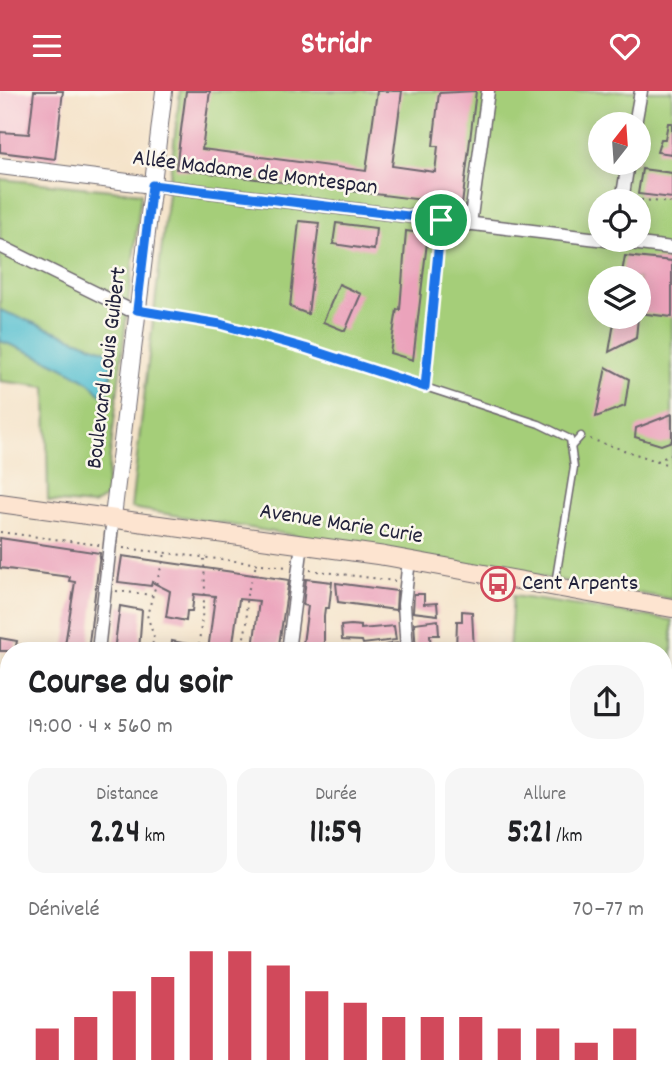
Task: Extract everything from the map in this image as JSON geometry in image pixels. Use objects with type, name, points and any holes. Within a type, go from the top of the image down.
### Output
[{"type":"main road","name":"Avenue Marie Curie","points":[[0,503],[302,544],[672,608]]},
{"type":"street","name":"Boulevard Louis Guibert","points":[[99,642],[164,91]]},
{"type":"street","points":[[470,224],[488,91]]},
{"type":"street","points":[[637,112],[641,91]]},
{"type":"street","name":"Allée Madame de Montespan","points":[[0,166],[588,238]]},
{"type":"street","name":"Allée Madame de Montespan","points":[[651,245],[672,248]]},
{"type":"street","points":[[0,246],[128,309],[137,310]]},
{"type":"street","points":[[289,642],[302,544]]},
{"type":"street","points":[[407,642],[405,583],[409,561]]},
{"type":"lane","points":[[137,310],[220,324],[305,348],[539,424],[570,439],[574,467],[554,587]]},
{"type":"lane","points":[[571,447],[581,436]]},
{"type":"path","points":[[651,202],[672,203]]},
{"type":"path","points":[[425,387],[441,220]]},
{"type":"path","points":[[581,436],[672,466]]},
{"type":"path","points":[[657,461],[672,454]]},
{"type":"path","points":[[0,532],[405,583]]},
{"type":"path","points":[[153,642],[154,637],[147,615],[165,553]]},
{"type":"path","points":[[199,642],[205,592],[204,558]]},
{"type":"path","points":[[243,642],[247,623],[246,599],[256,564]]},
{"type":"path","points":[[105,590],[153,595]]},
{"type":"shaded area","points":[[0,91],[66,91],[58,160],[0,153]]},
{"type":"green space","points":[[180,91],[672,91],[672,599],[131,508]]},
{"type":"green space","points":[[0,179],[141,193],[105,498],[93,505],[48,501],[46,387],[0,381]]},
{"type":"green space","points":[[513,596],[672,620],[672,642],[510,642]]},
{"type":"water","points":[[0,310],[112,353],[111,382],[106,398],[90,383],[68,370],[0,341]]},
{"type":"building","points":[[34,91],[63,91],[55,159],[0,152],[0,132],[29,134]]},
{"type":"building","points":[[186,91],[210,91],[202,149],[366,171],[377,91],[402,91],[392,166],[435,172],[438,146],[433,146],[439,93],[476,91],[462,205],[176,169]]},
{"type":"building","points":[[668,123],[672,123],[672,154],[657,152],[661,139],[665,139]]},
{"type":"building","points":[[651,170],[672,173],[672,198],[651,196],[651,189],[639,189],[641,175],[651,175]]},
{"type":"building","points":[[299,221],[319,223],[308,314],[290,307]]},
{"type":"building","points":[[336,223],[376,228],[374,250],[333,244]]},
{"type":"building","points":[[406,231],[428,234],[413,360],[390,353],[397,309],[400,310]]},
{"type":"building","points":[[625,256],[672,261],[672,317],[651,314],[651,266],[623,266]]},
{"type":"building","points":[[339,284],[361,294],[345,331],[323,322]]},
{"type":"building","points":[[613,329],[637,329],[636,338],[609,352]]},
{"type":"building","points":[[606,367],[629,379],[625,406],[596,417]]},
{"type":"building","points":[[672,414],[672,441],[661,445],[635,437],[636,428]]},
{"type":"building","points":[[0,538],[100,553],[89,642],[65,642],[75,582],[69,581],[70,577],[0,568]]},
{"type":"building","points":[[122,556],[289,580],[279,642],[254,642],[259,601],[239,599],[233,642],[209,642],[215,596],[194,594],[192,611],[187,611],[186,621],[166,617],[170,591],[152,582],[151,586],[118,582]]},
{"type":"building","points":[[306,579],[332,582],[329,608],[325,608],[324,642],[303,642],[308,606],[303,605]]},
{"type":"building","points":[[336,583],[397,591],[396,610],[338,602]]},
{"type":"building","points":[[414,594],[424,594],[424,604],[437,603],[438,615],[413,612]]},
{"type":"building","points":[[120,606],[142,610],[140,642],[115,642]]},
{"type":"building","points":[[462,611],[472,612],[474,642],[456,642],[457,621],[462,621]]},
{"type":"building","points":[[438,620],[439,635],[430,635],[430,642],[415,642],[414,623]]},
{"type":"building","points":[[341,626],[361,626],[361,629],[394,626],[396,640],[342,640]]},
{"type":"building","points":[[0,638],[17,641],[17,642],[0,642]]},
{"type":"place","name":"Cent Arpents","points":[[498,584]]},
{"type":"route","points":[[152,185],[441,220],[425,387],[220,324],[137,310],[152,185]]}]
